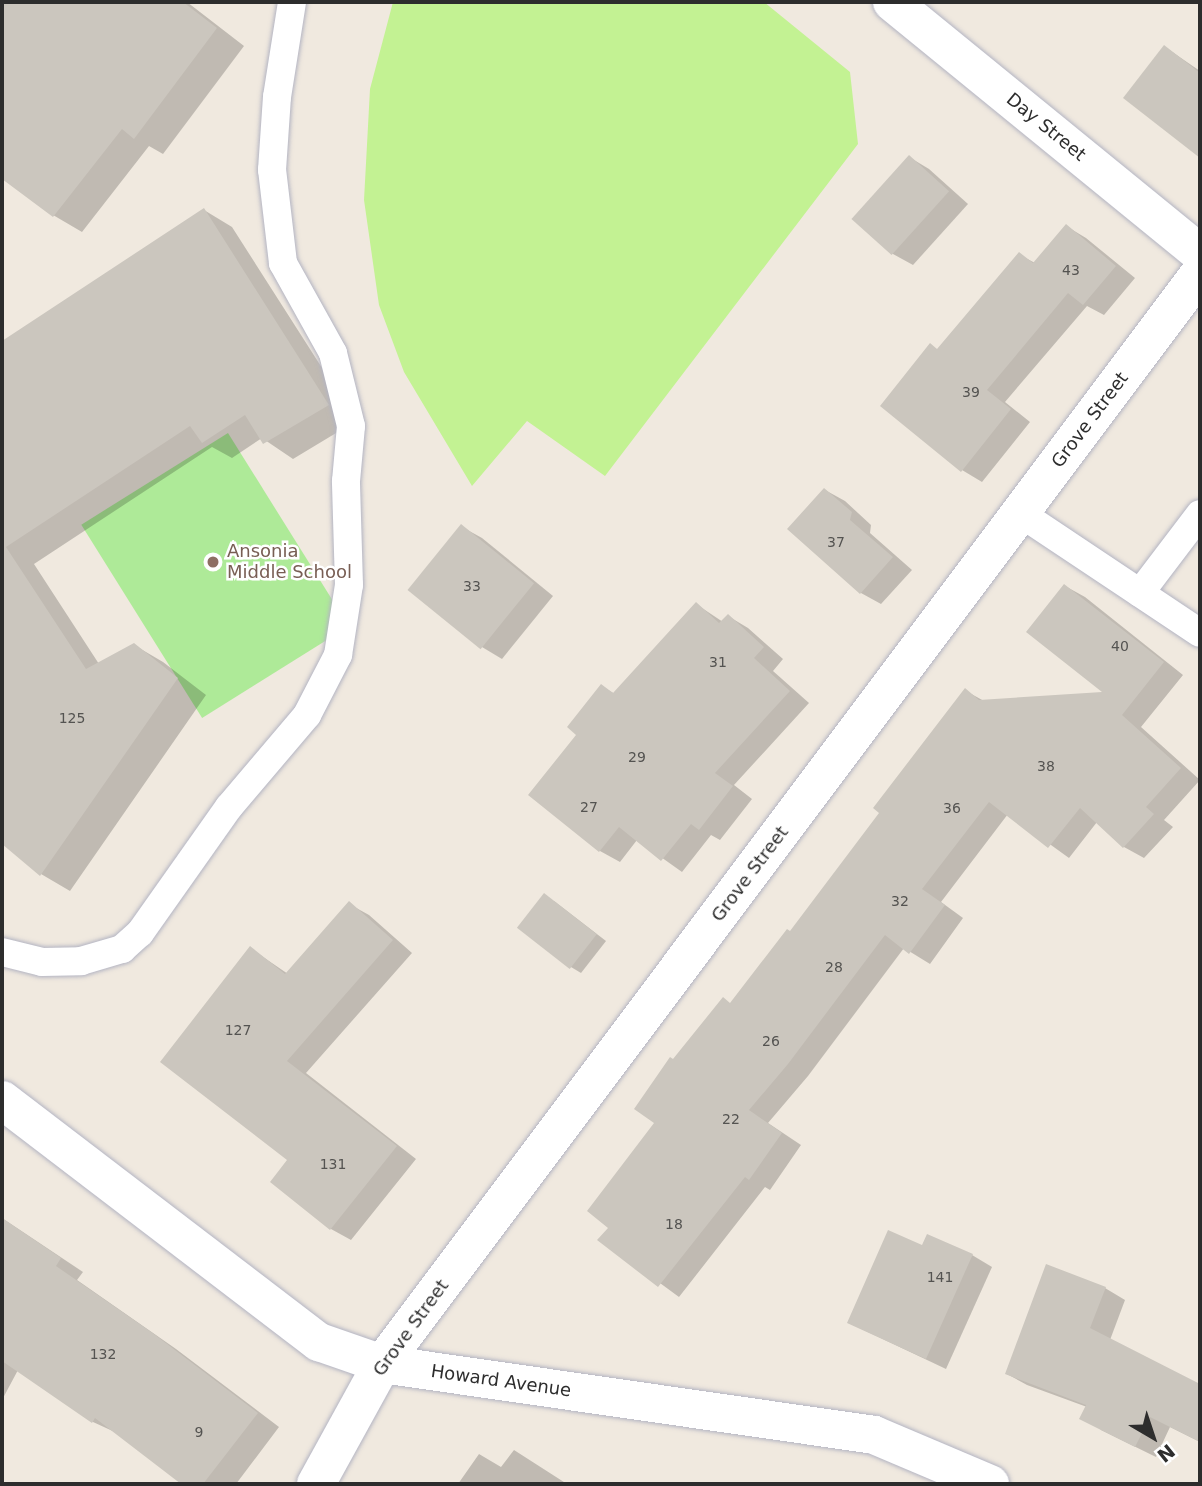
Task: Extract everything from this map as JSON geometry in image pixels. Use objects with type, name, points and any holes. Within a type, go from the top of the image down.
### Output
[{"type":"street","name":"Day Street","points":[[892,2],[1200,253]]},
{"type":"street","name":"Grove Street","points":[[316,1484],[382,1364],[1200,273]]},
{"type":"street","name":"Howard Avenue","points":[[2,1100],[319,1342],[382,1364],[874,1435],[990,1484]]},
{"type":"lane","points":[[2,951],[42,962],[81,961],[122,949],[139,933],[229,807],[307,715],[338,655],[349,584],[345,481],[351,426],[333,353],[283,263],[272,170],[277,97],[288,44],[292,2]]},
{"type":"lane","points":[[1020,513],[1200,634]]},
{"type":"lane","points":[[1140,593],[1200,514]]},
{"type":"green space","points":[[393,2],[764,2],[850,72],[858,144],[605,476],[527,421],[472,486],[404,372],[379,305],[364,200],[370,89]]},
{"type":"green space","points":[[228,433],[349,626],[202,718],[81,525]]},
{"type":"building","points":[[2,2],[183,2],[217,28],[134,139],[122,129],[53,217],[2,179]]},
{"type":"building","points":[[1164,45],[1200,73],[1200,158],[1123,98]]},
{"type":"building","points":[[909,155],[949,191],[892,255],[851,219]]},
{"type":"building","points":[[204,208],[329,405],[263,444],[245,415],[202,443],[190,426],[6,547],[86,669],[134,643],[178,678],[40,876],[2,844],[2,341]]},
{"type":"building","points":[[1066,224],[1116,266],[1083,305],[1068,293],[987,390],[1011,409],[961,472],[880,406],[930,343],[937,349],[1019,252],[1033,263]]},
{"type":"building","points":[[824,488],[852,512],[850,520],[893,557],[860,594],[787,529]]},
{"type":"building","points":[[461,524],[534,583],[481,649],[408,590]]},
{"type":"building","points":[[1064,584],[1164,662],[1122,715],[1181,768],[1146,807],[1154,814],[1123,848],[1080,808],[1048,848],[989,802],[922,889],[945,905],[909,954],[885,935],[788,1064],[749,1110],[782,1133],[749,1180],[745,1177],[658,1287],[597,1240],[608,1228],[587,1211],[654,1123],[634,1109],[670,1057],[673,1059],[723,997],[730,1003],[787,929],[790,931],[879,813],[873,808],[965,688],[979,700],[1102,692],[1026,632]]},
{"type":"building","points":[[696,602],[719,623],[728,614],[764,647],[754,658],[790,691],[715,773],[733,786],[699,830],[691,824],[661,861],[619,827],[599,852],[528,795],[576,735],[567,727],[601,684],[613,693]]},
{"type":"building","points":[[544,893],[597,934],[570,969],[517,928]]},
{"type":"building","points":[[349,901],[393,940],[287,1061],[397,1146],[330,1230],[270,1182],[287,1160],[160,1062],[250,946],[285,974]]},
{"type":"building","points":[[2,1218],[61,1258],[56,1266],[154,1334],[258,1413],[203,1484],[181,1484],[95,1418],[92,1423],[2,1361]]},
{"type":"building","points":[[888,1230],[922,1245],[927,1234],[973,1254],[926,1359],[847,1323]]},
{"type":"building","points":[[1046,1264],[1106,1287],[1090,1328],[1200,1384],[1200,1442],[1150,1417],[1135,1447],[1079,1419],[1086,1405],[1005,1374]]},
{"type":"place","name":"Ansonia Middle School","points":[[213,562]]}]
